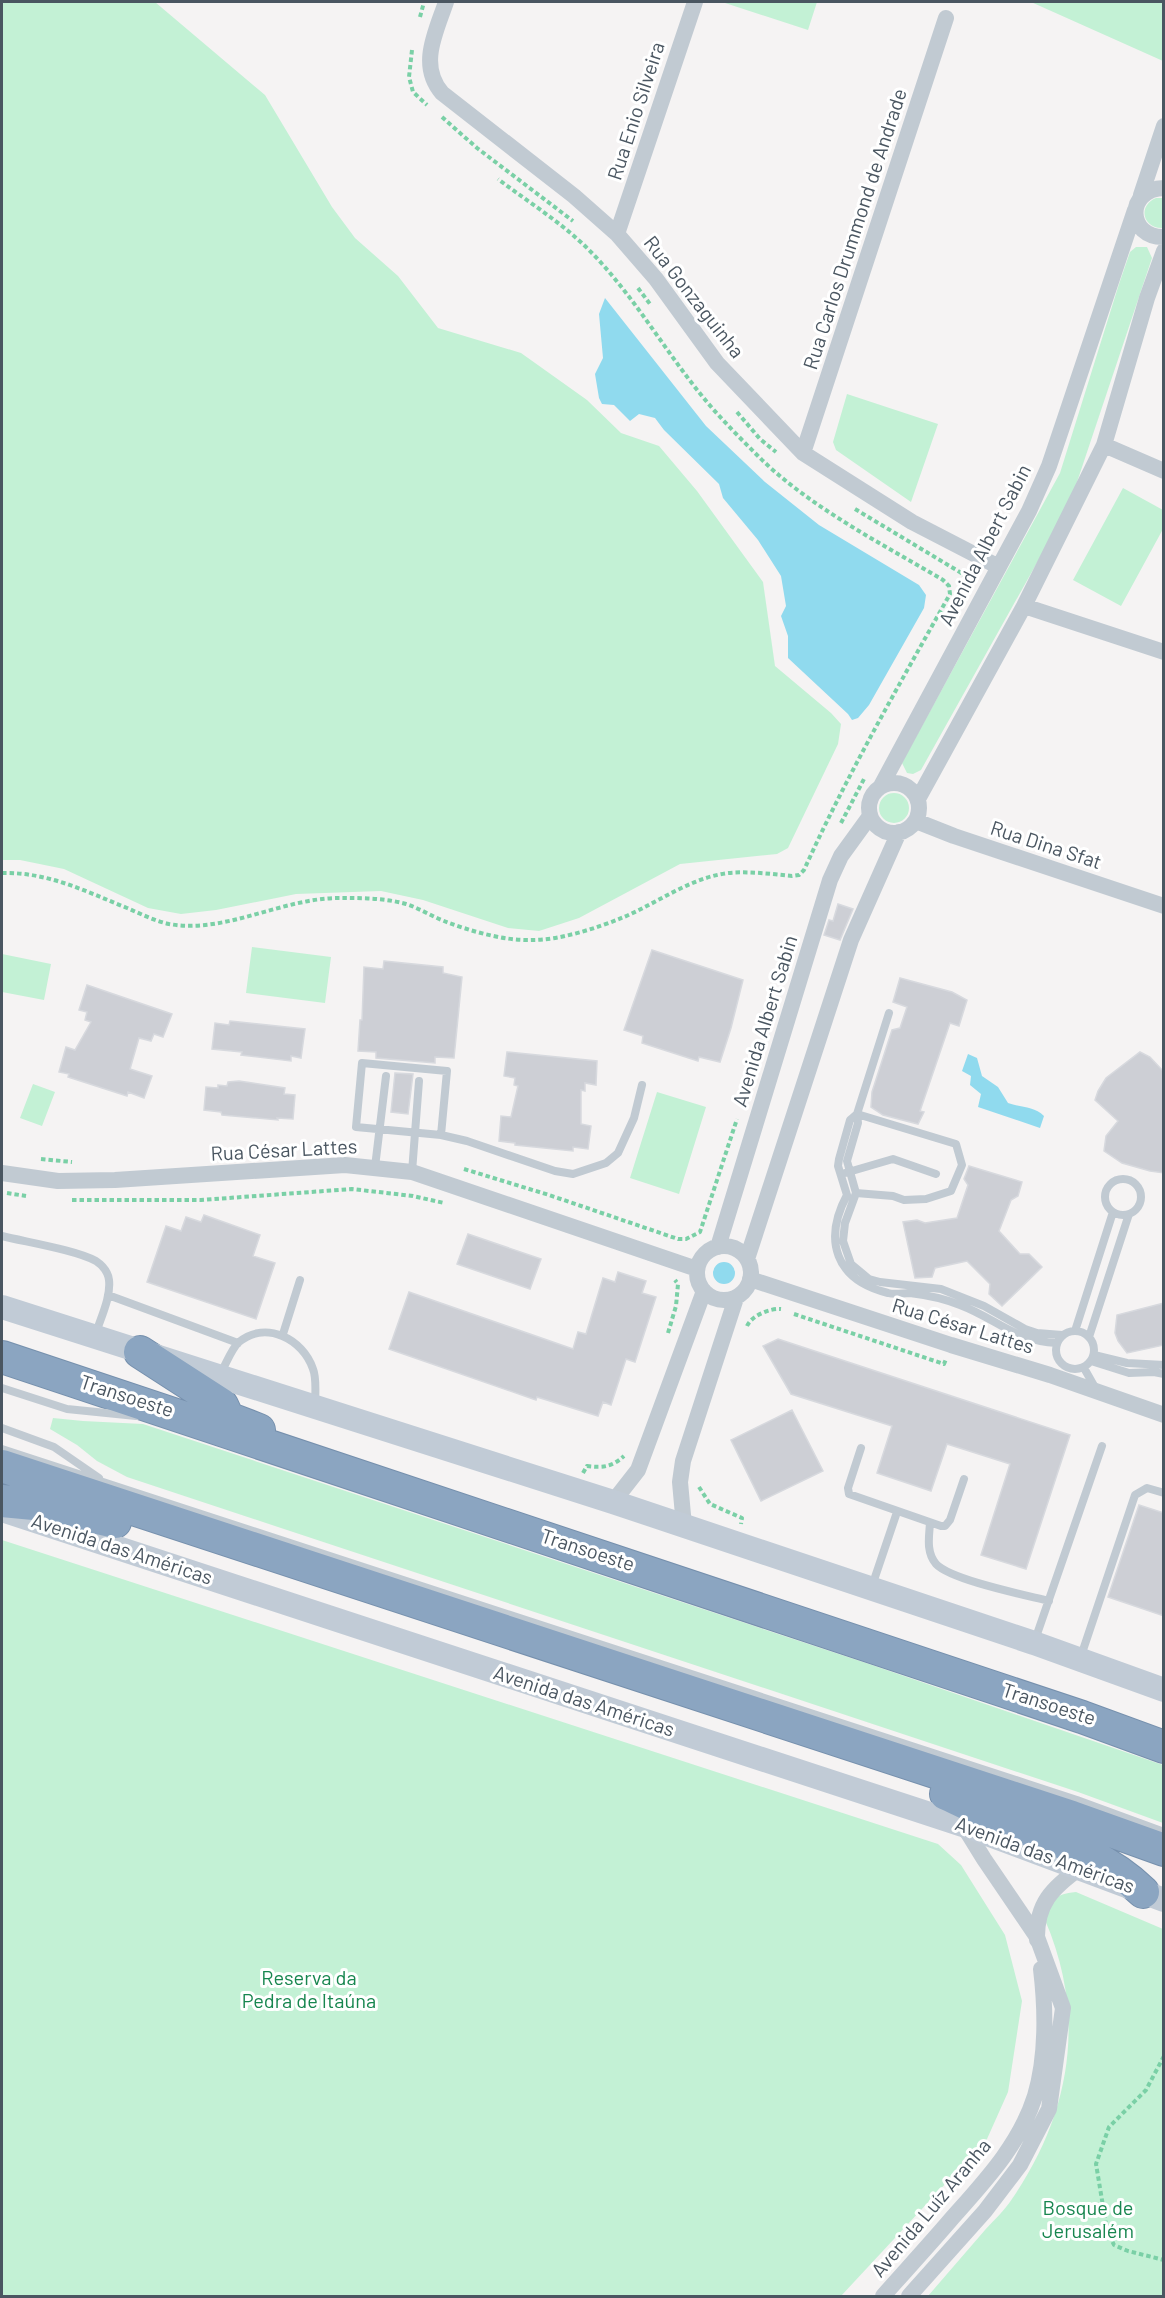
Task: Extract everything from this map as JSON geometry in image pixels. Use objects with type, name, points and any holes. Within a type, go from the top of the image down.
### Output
[{"type":"highway","points":[[140,1352],[222,1405],[228,1418],[293,1442],[331,1468]]},
{"type":"highway","points":[[2,1358],[1082,1717],[1164,1747]]},
{"type":"highway","name":"Avenida das Américas","points":[[2,1466],[1072,1817],[1164,1850]]},
{"type":"highway","points":[[2,1501],[34,1504],[72,1512],[237,1555],[247,1557],[270,1555]]},
{"type":"highway","points":[[1082,1717],[1127,1718],[1164,1729]]},
{"type":"highway","points":[[885,1756],[904,1774],[920,1783],[1001,1819],[1093,1855],[1153,1896]]},
{"type":"main road","points":[[2,1307],[613,1502],[1034,1643],[1164,1690]]},
{"type":"main road","name":"Avenida das Américas","points":[[2,1510],[963,1825],[1153,1896]]},
{"type":"street","name":"Rua Gonzaguinha","points":[[446,2],[431,50],[430,73],[436,85],[456,105],[574,196],[617,234],[656,279],[717,363],[803,453],[912,522],[999,567]]},
{"type":"street","name":"Rua Enio Silveira","points":[[617,234],[695,2]]},
{"type":"street","name":"Rua Carlos Drummond de Andrade","points":[[803,453],[946,18]]},
{"type":"street","name":"Avenida Albert Sabin","points":[[881,786],[1029,511],[1049,466],[1164,126]]},
{"type":"street","points":[[1164,188],[1148,191],[1138,203],[1135,217],[1142,230],[1155,237],[1164,237]]},
{"type":"street","points":[[918,799],[1024,606],[1104,445],[1147,298],[1164,251]]},
{"type":"street","points":[[1104,445],[1164,471]]},
{"type":"street","points":[[1024,606],[1164,652]]},
{"type":"street","points":[[898,783],[913,792],[918,799],[919,814],[906,830],[892,833],[879,827],[870,816],[872,796],[881,786],[898,783]]},
{"type":"street","name":"Avenida Albert Sabin","points":[[718,1247],[830,880],[841,856],[870,816]]},
{"type":"street","name":"Rua Dina Sfat","points":[[916,820],[954,836],[1164,906]]},
{"type":"street","points":[[747,1259],[852,940],[899,832]]},
{"type":"street","name":"Rua César Lattes","points":[[2,1173],[69,1181],[345,1165],[412,1172],[697,1269]]},
{"type":"street","points":[[684,1526],[680,1482],[683,1461],[736,1298],[748,1286],[751,1272],[747,1259],[734,1248],[718,1247],[704,1255],[697,1269],[698,1277],[704,1291],[711,1297],[719,1300],[736,1298]]},
{"type":"street","name":"Rua César Lattes","points":[[750,1279],[951,1346],[1097,1391],[1164,1415]]},
{"type":"street","points":[[613,1502],[638,1470],[704,1291]]},
{"type":"street","name":"Avenida Luíz Aranha","points":[[909,2296],[985,2211],[1020,2165],[1049,2109],[1063,2007],[1037,1937],[963,1825]]},
{"type":"street","name":"Avenida Luíz Aranha","points":[[883,2296],[994,2171],[1020,2132],[1035,2096],[1044,2052],[1045,2002],[1037,1937],[1042,1908],[1060,1882],[1080,1868]]},
{"type":"lane","points":[[889,1013],[857,1114],[858,1123],[847,1161],[856,1193],[845,1223],[843,1241],[851,1264],[861,1273],[879,1282],[941,1289],[984,1306],[1037,1333],[1062,1335],[1075,1331],[1089,1337],[1094,1345],[1089,1361],[1097,1391]]},
{"type":"lane","points":[[441,1136],[447,1071],[362,1063],[356,1127],[467,1141],[555,1172],[573,1174],[606,1163],[618,1153],[634,1118],[642,1085]]},
{"type":"lane","points":[[375,1167],[386,1076]]},
{"type":"lane","points":[[412,1172],[419,1081]]},
{"type":"lane","points":[[857,1114],[850,1120],[839,1159],[840,1175],[847,1195],[839,1210],[834,1234],[836,1251],[842,1264],[853,1278],[864,1285],[890,1294],[911,1293],[958,1304],[991,1318],[1017,1336],[1057,1343]]},
{"type":"lane","points":[[856,1193],[893,1196],[904,1200],[926,1199],[951,1191],[962,1165],[956,1144],[857,1114]]},
{"type":"lane","points":[[840,1175],[893,1159],[936,1174]]},
{"type":"lane","points":[[1117,1180],[1128,1180],[1138,1186],[1142,1197],[1138,1208],[1129,1214],[1119,1215],[1113,1212],[1107,1204],[1106,1192],[1117,1180]]},
{"type":"lane","points":[[1075,1331],[1113,1212]]},
{"type":"lane","points":[[1089,1337],[1129,1214]]},
{"type":"lane","points":[[2,1236],[79,1255],[96,1262],[106,1271],[109,1280],[108,1295],[95,1337]]},
{"type":"lane","points":[[283,1334],[300,1280]]},
{"type":"lane","points":[[108,1295],[238,1343]]},
{"type":"lane","points":[[219,1376],[238,1343],[261,1334],[283,1334],[306,1354],[314,1370],[315,1406]]},
{"type":"lane","points":[[1062,1335],[1055,1351],[1060,1362],[1070,1369],[1089,1361],[1164,1365]]},
{"type":"lane","points":[[1089,1361],[1129,1373],[1164,1374]]},
{"type":"lane","points":[[1042,1373],[1060,1362]]},
{"type":"lane","points":[[2,1388],[67,1409],[136,1416]]},
{"type":"lane","name":"Transoeste","points":[[91,1402],[148,1420]]},
{"type":"lane","points":[[2,1428],[54,1448],[109,1484]]},
{"type":"lane","points":[[1034,1643],[1102,1446]]},
{"type":"lane","points":[[861,1448],[847,1491],[852,1496],[930,1523],[941,1526],[948,1524],[964,1479]]},
{"type":"lane","points":[[2,1449],[1077,1800],[1164,1832]]},
{"type":"lane","points":[[1080,1659],[1135,1495],[1147,1488],[1164,1493]]},
{"type":"lane","points":[[872,1588],[897,1512]]},
{"type":"lane","points":[[930,1523],[928,1548],[937,1564],[955,1575],[1048,1601]]},
{"type":"path","points":[[419,22],[424,2]]},
{"type":"path","points":[[414,43],[409,77],[413,92],[429,106]]},
{"type":"path","points":[[437,113],[477,148],[577,224]]},
{"type":"path","points":[[2,873],[43,876],[161,922],[181,926],[207,925],[302,902],[363,898],[388,900],[408,905],[446,922],[505,938],[530,941],[559,938],[595,927],[625,916],[692,883],[728,873],[792,876],[804,870],[825,823],[876,726],[950,594],[949,586],[943,580],[849,524],[768,466],[701,396],[628,296],[588,249],[498,179]]},
{"type":"path","points":[[632,279],[653,308]]},
{"type":"path","points":[[731,405],[760,439],[778,454]]},
{"type":"path","points":[[845,503],[963,574],[969,584],[967,592]]},
{"type":"path","points":[[836,833],[867,774]]},
{"type":"path","points":[[463,1169],[549,1195],[644,1228],[686,1239],[699,1232],[738,1114]]},
{"type":"path","points":[[36,1159],[78,1162]]},
{"type":"path","points":[[68,1200],[201,1200],[352,1189],[414,1196],[453,1205]]},
{"type":"path","points":[[2,1192],[27,1196]]},
{"type":"path","points":[[666,1340],[676,1306],[678,1284],[672,1276]]},
{"type":"path","points":[[744,1335],[749,1322],[762,1313],[778,1308],[944,1364],[951,1346]]},
{"type":"path","points":[[573,1489],[587,1466],[601,1468],[614,1464],[627,1453]]},
{"type":"path","points":[[698,1482],[701,1492],[710,1504],[742,1518],[738,1544]]},
{"type":"path","points":[[1164,2056],[1146,2090],[1109,2127],[1096,2164],[1107,2230],[1114,2245],[1164,2260]]},
{"type":"green space","points":[[2,2],[155,2],[265,95],[332,207],[355,238],[398,276],[438,328],[521,353],[587,400],[621,433],[659,446],[697,491],[763,582],[775,666],[841,724],[838,744],[788,848],[777,854],[680,864],[579,918],[539,931],[508,928],[423,900],[381,891],[296,894],[216,910],[181,914],[148,908],[64,869],[20,860],[2,860]]},
{"type":"green space","points":[[722,2],[817,2],[808,30]]},
{"type":"green space","points":[[1031,2],[1163,2],[1163,61]]},
{"type":"green space","points":[[1156,198],[1163,198],[1163,228],[1151,225],[1145,216],[1146,206]]},
{"type":"green space","points":[[1136,247],[1147,247],[1152,258],[1074,491],[1053,534],[921,770],[913,774],[907,773],[902,763],[905,757],[1060,473],[1119,284],[1130,252]]},
{"type":"green space","points":[[847,394],[938,424],[911,502],[836,450],[833,442]]},
{"type":"green space","points":[[1123,488],[1163,510],[1163,529],[1121,606],[1073,580]]},
{"type":"green space","points":[[894,793],[905,797],[909,808],[905,819],[894,823],[883,819],[879,808],[883,797]]},
{"type":"green space","points":[[252,947],[331,957],[325,1003],[246,993]]},
{"type":"green space","points":[[2,954],[51,964],[44,1000],[2,992]]},
{"type":"green space","points":[[33,1084],[55,1092],[42,1126],[20,1118]]},
{"type":"green space","points":[[657,1092],[706,1107],[679,1194],[630,1178]]},
{"type":"green space","points":[[53,1418],[143,1424],[869,1664],[1163,1765],[1163,1823],[1078,1792],[127,1477],[97,1461],[77,1445],[50,1429]]},
{"type":"green space","name":"Reserva da Pedra de Itaúna","points":[[2,1540],[938,1844],[961,1865],[1005,1935],[1022,2001],[1008,2092],[987,2139],[841,2296],[2,2296]]},
{"type":"green space","name":"Bosque de Jerusalém","points":[[1076,1892],[1163,1929],[1163,2296],[928,2296],[1009,2203],[1032,2166],[1048,2133],[1059,2099],[1066,2064],[1069,2028],[1066,1992],[1058,1956],[1045,1920],[1058,1897]]},
{"type":"water","points":[[605,298],[706,426],[765,482],[819,525],[919,585],[926,595],[924,608],[869,705],[858,718],[852,720],[788,658],[788,636],[781,616],[786,606],[781,576],[758,540],[723,498],[719,484],[664,430],[655,418],[639,414],[630,421],[614,405],[602,404],[595,374],[603,358],[599,314]]},
{"type":"water","points":[[968,1054],[977,1058],[982,1076],[998,1087],[1008,1103],[1032,1109],[1044,1116],[1040,1128],[978,1107],[981,1094],[970,1085],[971,1076],[962,1071]]},
{"type":"water","points":[[724,1262],[732,1265],[735,1273],[732,1281],[724,1284],[716,1281],[713,1273],[716,1265]]},
{"type":"building","points":[[838,904],[853,909],[840,940],[824,935],[829,920],[833,921]]},
{"type":"building","points":[[652,950],[743,980],[720,1062],[699,1057],[698,1061],[642,1043],[643,1036],[624,1030]]},
{"type":"building","points":[[384,961],[443,967],[443,973],[462,977],[454,1058],[435,1057],[435,1063],[376,1058],[376,1052],[358,1051],[364,967],[383,969]]},
{"type":"building","points":[[900,978],[952,992],[967,1000],[959,1026],[950,1023],[920,1111],[924,1112],[918,1124],[883,1115],[871,1107],[872,1092],[892,1030],[900,1028],[907,1007],[893,1002]]},
{"type":"building","points":[[87,985],[172,1014],[163,1037],[154,1034],[151,1041],[139,1038],[130,1069],[152,1076],[144,1098],[128,1092],[127,1096],[59,1072],[66,1047],[75,1050],[91,1022],[85,1020],[87,1012],[79,1010]]},
{"type":"building","points":[[230,1021],[305,1029],[301,1058],[291,1056],[291,1061],[212,1049],[215,1023],[229,1025]]},
{"type":"building","points":[[507,1052],[597,1061],[596,1085],[585,1083],[585,1091],[581,1090],[581,1124],[591,1126],[588,1149],[573,1147],[573,1151],[515,1145],[515,1143],[499,1141],[501,1116],[511,1117],[518,1086],[514,1085],[515,1078],[504,1076]]},
{"type":"building","points":[[1140,1052],[1150,1057],[1164,1072],[1164,1173],[1122,1163],[1104,1151],[1106,1136],[1118,1121],[1095,1100],[1098,1091],[1106,1078]]},
{"type":"building","points":[[395,1073],[413,1074],[408,1114],[391,1112]]},
{"type":"building","points":[[239,1081],[285,1088],[284,1094],[295,1095],[293,1119],[277,1118],[278,1120],[222,1115],[221,1112],[204,1110],[206,1087],[218,1088],[218,1085],[227,1086],[228,1082]]},
{"type":"building","points":[[969,1166],[1022,1182],[1018,1196],[1011,1200],[999,1231],[1020,1254],[1029,1254],[1042,1267],[1002,1306],[989,1294],[990,1284],[967,1261],[935,1268],[932,1277],[915,1278],[903,1222],[917,1220],[925,1223],[957,1218],[968,1185],[964,1179]]},
{"type":"building","points":[[204,1215],[260,1235],[253,1256],[275,1263],[256,1319],[147,1282],[166,1226],[181,1231],[186,1217],[201,1222]]},
{"type":"building","points":[[468,1234],[541,1259],[530,1289],[457,1264]]},
{"type":"building","points":[[618,1272],[646,1281],[642,1293],[656,1297],[635,1362],[626,1359],[611,1405],[603,1402],[598,1416],[537,1397],[536,1400],[389,1349],[409,1292],[573,1349],[578,1332],[586,1334],[603,1278],[615,1282]]},
{"type":"building","points":[[1164,1303],[1164,1345],[1127,1353],[1115,1333],[1117,1315]]},
{"type":"building","points":[[778,1339],[1070,1435],[1026,1569],[981,1555],[1010,1464],[947,1444],[931,1491],[877,1473],[892,1426],[791,1394],[763,1346]]},
{"type":"building","points":[[792,1410],[823,1471],[761,1501],[731,1440]]},
{"type":"building","points":[[1139,1505],[1164,1513],[1164,1616],[1108,1597]]}]
